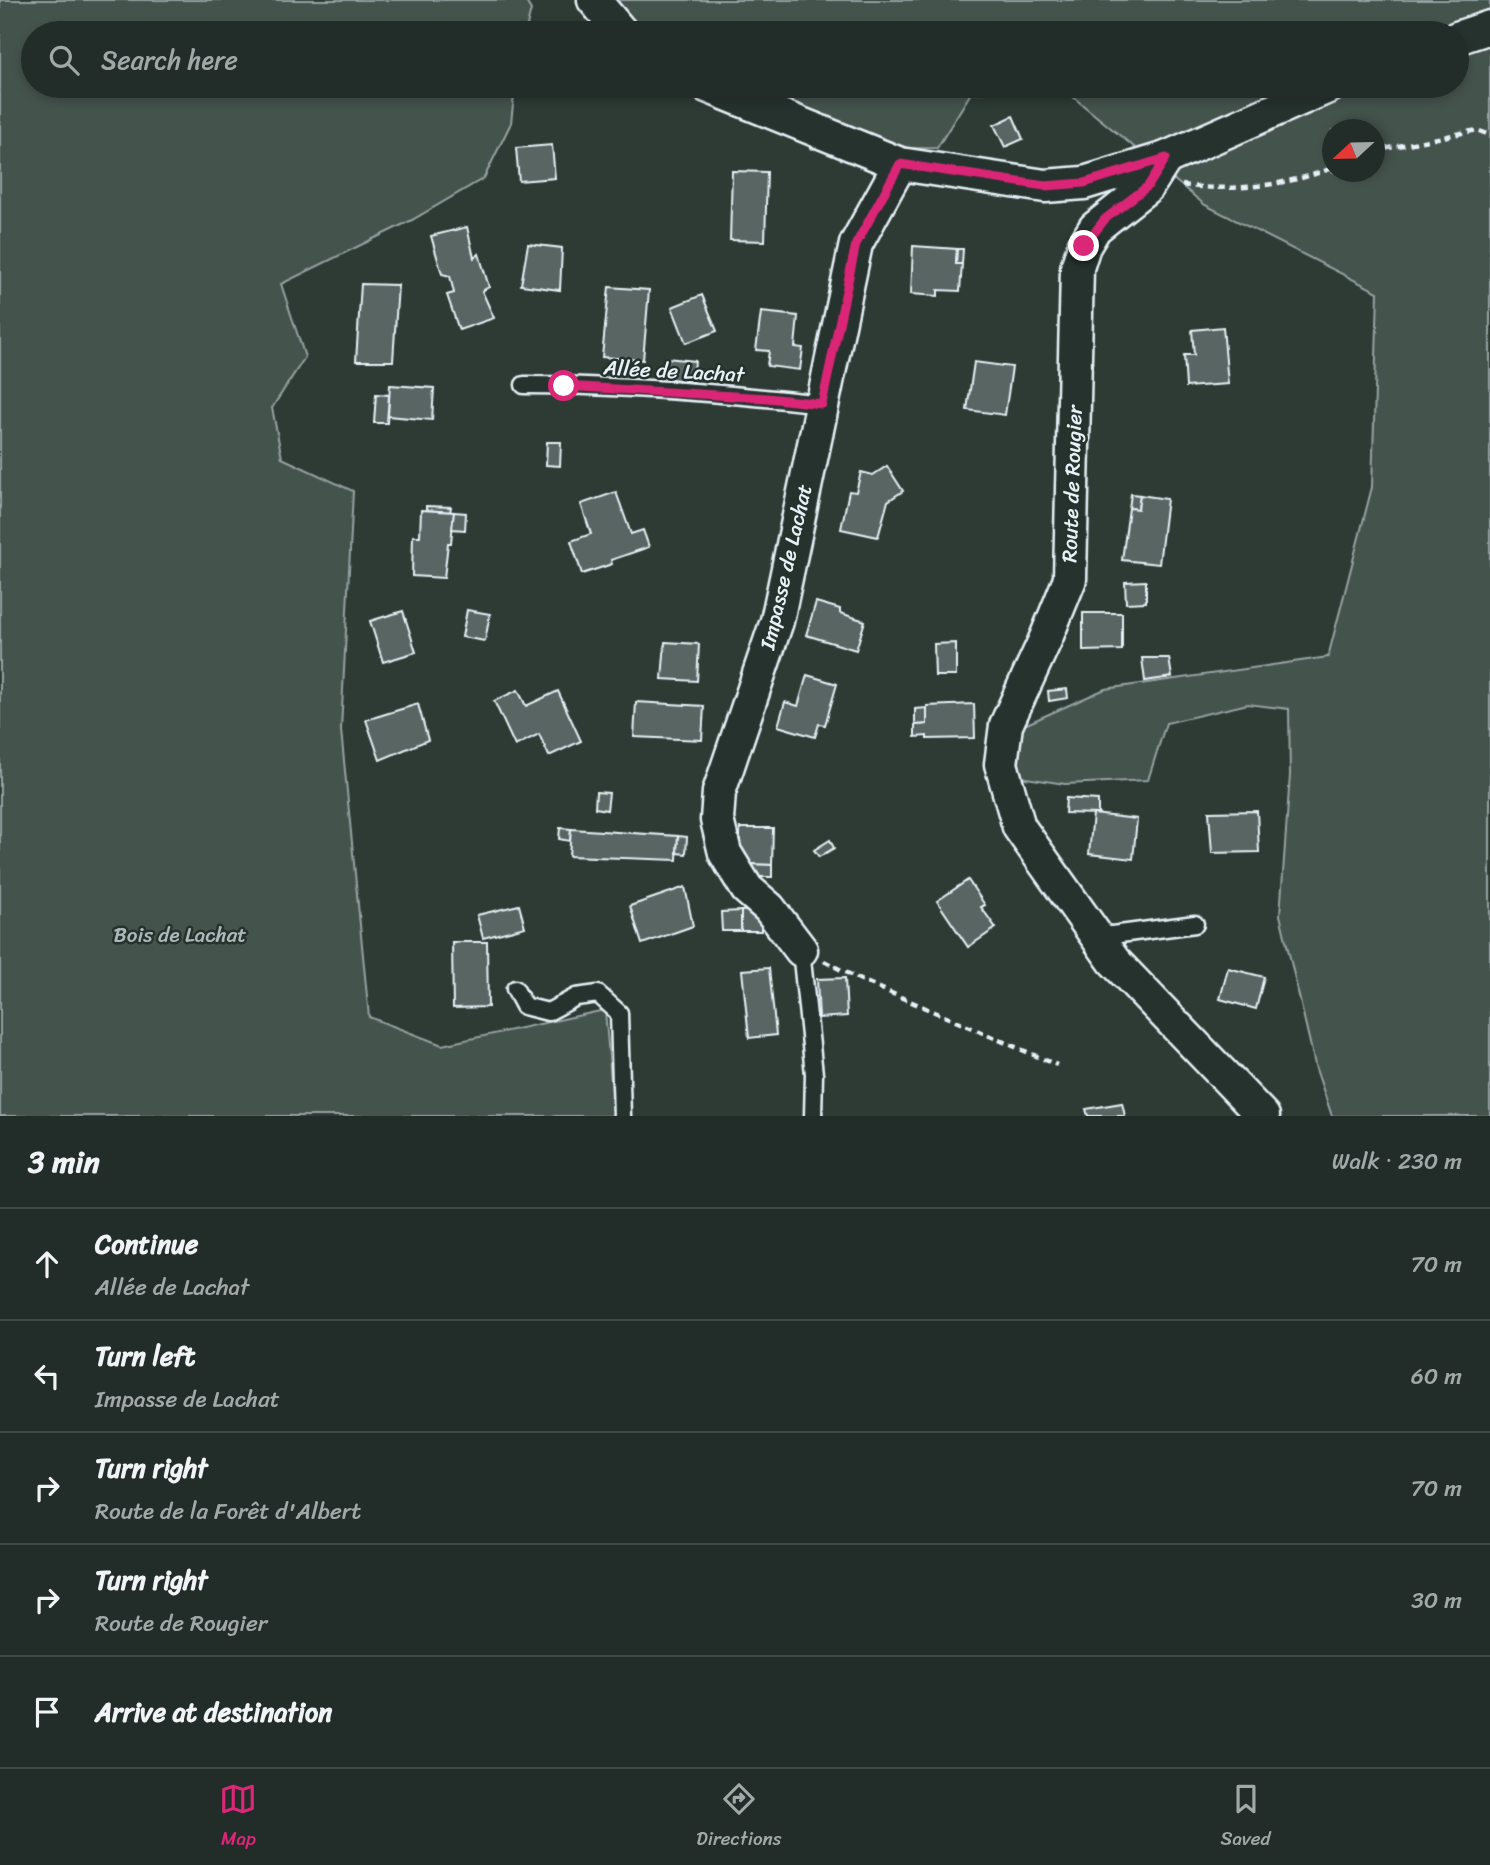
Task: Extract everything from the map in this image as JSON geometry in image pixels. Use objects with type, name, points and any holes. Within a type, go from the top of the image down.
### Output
[{"type":"street","points":[[594,0],[612,21]]},
{"type":"street","points":[[1469,34],[1490,27]]},
{"type":"street","points":[[737,98],[900,164],[1045,186],[1084,183],[1159,169],[1305,98]]},
{"type":"street","name":"Impasse de Lachat","points":[[801,950],[769,908],[747,889],[725,853],[717,820],[719,792],[777,621],[856,244],[900,164]]},
{"type":"street","name":"Route de Rougier","points":[[1159,169],[1136,196],[1096,228],[1084,246],[1077,268],[1070,579],[1006,725],[1001,764],[1019,827],[1114,961],[1263,1116]]},
{"type":"lane","name":"Allée de Lachat","points":[[524,386],[753,397],[822,404]]},
{"type":"lane","points":[[1097,937],[1195,924]]},
{"type":"lane","points":[[801,950],[814,1074],[813,1116]]},
{"type":"lane","points":[[515,989],[524,1006],[548,1012],[576,997],[598,994],[619,1013],[622,1116]]},
{"type":"path","points":[[1385,149],[1477,131],[1490,135]]},
{"type":"path","points":[[1159,169],[1187,185],[1247,186],[1307,178],[1322,172]]},
{"type":"path","points":[[801,950],[861,980],[1057,1065]]},
{"type":"green space","name":"Bois de Lachat","points":[[0,0],[525,0],[531,10],[528,21],[21,21],[21,98],[514,98],[511,123],[484,178],[412,220],[281,284],[305,357],[272,408],[282,458],[353,491],[341,730],[369,1017],[442,1045],[605,1010],[614,1116],[0,1116]]},
{"type":"green space","points":[[612,0],[1490,0],[1490,1116],[1332,1116],[1316,1069],[1280,915],[1290,775],[1289,709],[1248,704],[1166,723],[1148,780],[1065,784],[1019,777],[1020,727],[1105,689],[1328,657],[1372,487],[1378,292],[1205,205],[1074,98],[1469,98],[1469,21],[627,21]]},
{"type":"green space","points":[[758,98],[968,98],[937,148],[811,149],[785,110]]},
{"type":"building","points":[[1013,116],[1023,139],[1005,147],[994,125]]},
{"type":"building","points":[[552,145],[555,178],[519,181],[516,148]]},
{"type":"building","points":[[732,171],[767,172],[765,241],[730,240]]},
{"type":"building","points":[[467,227],[474,258],[479,254],[489,287],[482,291],[494,318],[459,330],[447,295],[454,293],[450,276],[442,274],[431,236]]},
{"type":"building","points":[[528,244],[562,248],[560,290],[521,285]]},
{"type":"building","points":[[913,246],[957,249],[956,264],[962,264],[960,291],[938,290],[938,296],[911,294]]},
{"type":"building","points":[[957,249],[963,249],[962,264],[956,264]]},
{"type":"building","points":[[361,284],[398,285],[393,361],[356,361]]},
{"type":"building","points":[[609,287],[649,290],[643,360],[602,357]]},
{"type":"building","points":[[702,295],[717,331],[686,343],[672,307]]},
{"type":"building","points":[[761,312],[798,316],[795,347],[803,348],[800,370],[767,366],[769,351],[756,350]]},
{"type":"building","points":[[1223,327],[1228,384],[1186,387],[1184,355],[1194,355],[1192,330]]},
{"type":"building","points":[[666,358],[695,361],[693,382],[664,378]]},
{"type":"building","points":[[974,362],[1012,367],[1005,415],[967,410]]},
{"type":"building","points":[[390,385],[434,388],[432,420],[388,416]]},
{"type":"building","points":[[376,394],[389,395],[387,423],[374,423]]},
{"type":"building","points":[[547,442],[561,442],[560,466],[546,465]]},
{"type":"building","points":[[887,466],[903,491],[888,501],[878,537],[841,529],[849,491],[856,492],[861,472],[873,475]]},
{"type":"building","points":[[616,492],[631,534],[643,530],[649,547],[611,560],[612,564],[582,574],[571,541],[591,534],[581,504]]},
{"type":"building","points":[[1131,494],[1140,495],[1138,509],[1129,508]]},
{"type":"building","points":[[1140,495],[1167,499],[1159,564],[1122,560],[1129,508],[1138,509]]},
{"type":"building","points":[[426,506],[451,507],[450,512],[426,510]]},
{"type":"building","points":[[421,510],[454,512],[444,578],[412,576],[413,536],[420,536]]},
{"type":"building","points":[[454,512],[466,513],[465,530],[452,529]]},
{"type":"building","points":[[1146,581],[1146,602],[1126,603],[1125,582]]},
{"type":"building","points":[[816,602],[840,609],[840,613],[865,621],[856,650],[806,635]]},
{"type":"building","points":[[467,610],[490,614],[485,641],[462,637]]},
{"type":"building","points":[[403,611],[416,652],[383,662],[370,621]]},
{"type":"building","points":[[1083,613],[1122,613],[1122,650],[1083,651]]},
{"type":"building","points":[[665,642],[699,644],[697,681],[662,679]]},
{"type":"building","points":[[956,643],[956,676],[935,676],[934,644]]},
{"type":"building","points":[[1142,658],[1169,658],[1172,677],[1145,681]]},
{"type":"building","points":[[807,675],[837,684],[825,725],[819,724],[815,737],[778,726],[785,702],[798,706]]},
{"type":"building","points":[[1067,689],[1068,698],[1049,701],[1048,691]]},
{"type":"building","points":[[518,690],[526,706],[558,691],[581,741],[549,756],[539,734],[515,746],[494,701]]},
{"type":"building","points":[[636,702],[704,706],[702,740],[634,737]]},
{"type":"building","points":[[418,704],[428,740],[380,760],[366,720]]},
{"type":"building","points":[[974,704],[975,738],[915,737],[915,725],[927,724],[927,706]]},
{"type":"building","points":[[927,708],[927,724],[915,725],[915,709]]},
{"type":"building","points":[[596,792],[609,793],[607,810],[595,808]]},
{"type":"building","points":[[1066,798],[1098,800],[1098,814],[1065,813]]},
{"type":"building","points":[[1257,811],[1259,852],[1212,853],[1209,812]]},
{"type":"building","points":[[1093,814],[1137,819],[1133,859],[1089,854]]},
{"type":"building","points":[[560,828],[571,829],[570,841],[559,839]]},
{"type":"building","points":[[740,828],[773,828],[772,865],[740,864]]},
{"type":"building","points":[[571,829],[678,836],[677,860],[569,856]]},
{"type":"building","points":[[678,836],[687,837],[686,854],[677,853]]},
{"type":"building","points":[[830,840],[834,848],[819,857],[814,850]]},
{"type":"building","points":[[746,864],[772,865],[772,877],[750,877]]},
{"type":"building","points":[[968,880],[985,905],[981,907],[996,928],[968,947],[937,901]]},
{"type":"building","points":[[685,887],[693,926],[642,944],[630,906]]},
{"type":"building","points":[[519,905],[525,927],[483,938],[477,915]]},
{"type":"building","points":[[761,910],[761,931],[741,931],[741,911]]},
{"type":"building","points":[[741,911],[741,931],[722,931],[721,912]]},
{"type":"building","points":[[452,942],[487,942],[488,1007],[453,1008]]},
{"type":"building","points":[[769,968],[776,1035],[749,1038],[742,970]]},
{"type":"building","points":[[1228,968],[1264,977],[1256,1009],[1220,999]]},
{"type":"building","points":[[845,978],[847,1016],[819,1018],[817,979]]},
{"type":"building","points":[[1122,1103],[1125,1116],[1088,1116],[1086,1109]]},
{"type":"route","points":[[564,386],[767,398],[822,404],[856,244],[900,164],[1045,186],[1084,183],[1166,158],[1148,186],[1105,219],[1084,246]]}]
